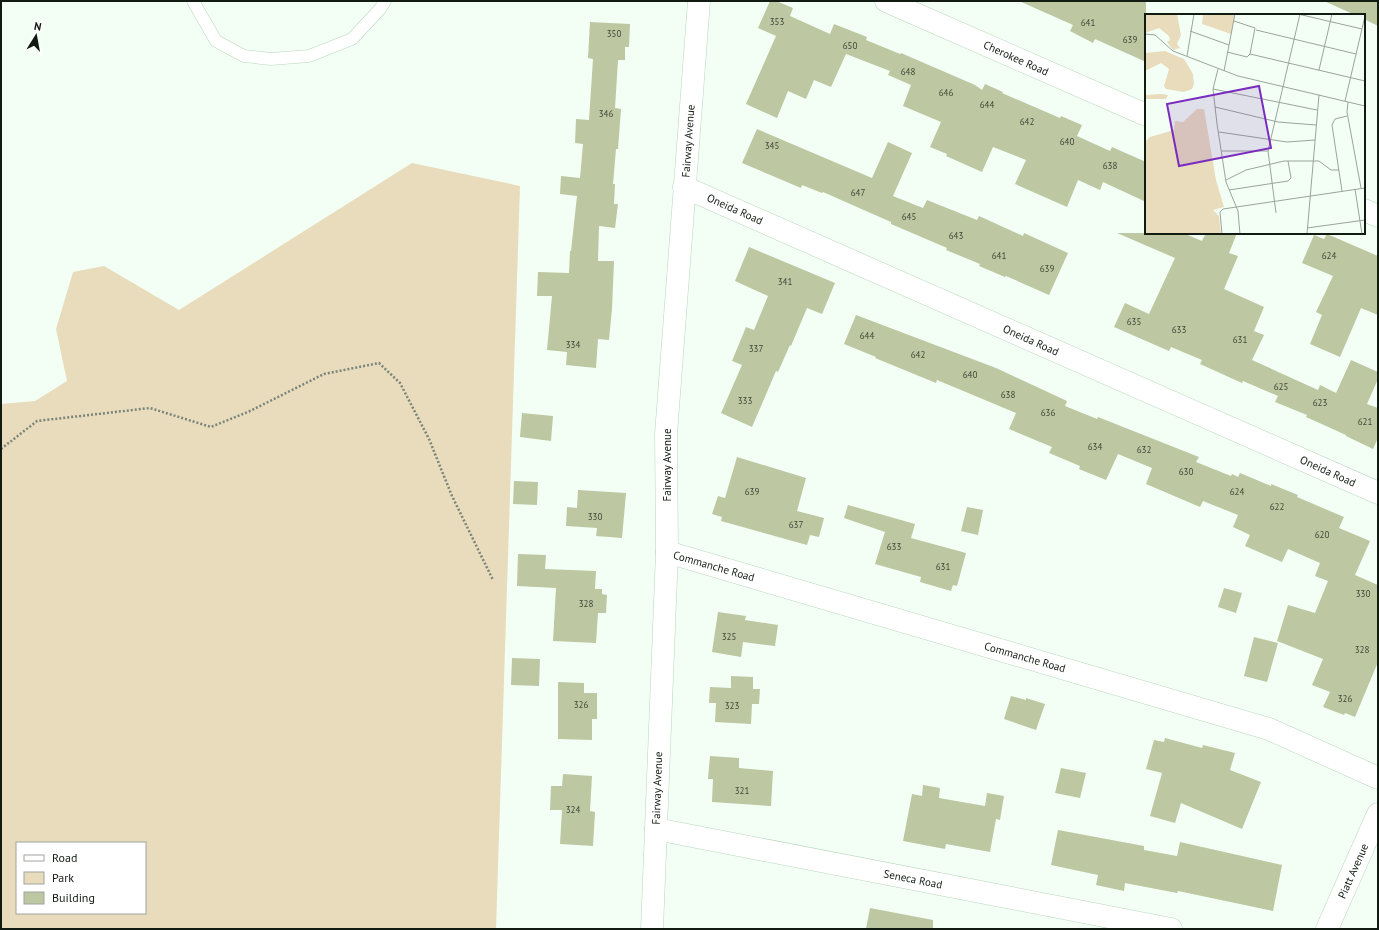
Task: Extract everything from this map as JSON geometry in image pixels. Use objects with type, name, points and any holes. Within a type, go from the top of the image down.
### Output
[{"type":"street","name":"Fairway Avenue","points":[[652,929],[666,552],[666,434],[699,1]]},
{"type":"street","name":"Cherokee Road","points":[[886,1],[1145,115]]},
{"type":"street","name":"Oneida Road","points":[[684,187],[1378,493]]},
{"type":"street","points":[[1365,210],[1378,216]]},
{"type":"street","name":"Commanche Road","points":[[666,552],[1269,729],[1378,778]]},
{"type":"street","name":"Piatt Avenue","points":[[1327,929],[1378,814]]},
{"type":"street","name":"Seneca Road","points":[[656,828],[1171,929]]},
{"type":"lane","points":[[193,1],[216,41],[244,56],[271,59],[309,56],[352,39],[380,9],[385,1]]},
{"type":"path","points":[[1,449],[37,421],[150,408],[211,427],[250,411],[324,374],[379,363],[400,383],[428,439],[452,496],[493,580]]},
{"type":"green space","points":[[412,163],[520,186],[496,929],[1,929],[1,404],[35,401],[67,381],[56,329],[73,272],[104,266],[179,310]]},
{"type":"building","points":[[770,1],[776,1],[793,8],[790,16],[830,34],[834,24],[867,37],[866,40],[900,54],[901,53],[975,85],[982,90],[985,84],[1060,118],[1061,116],[1082,125],[1077,136],[1110,151],[1112,147],[1145,162],[1145,202],[1103,182],[1100,190],[1078,180],[1067,207],[1015,184],[1026,160],[993,147],[982,172],[946,156],[947,154],[930,147],[941,122],[903,106],[911,85],[888,75],[890,71],[846,54],[831,87],[814,80],[806,99],[788,91],[777,118],[746,104],[776,36],[758,28]]},
{"type":"building","points":[[1019,1],[1146,1],[1145,62],[1095,39],[1093,43],[1070,31],[1073,25]]},
{"type":"building","points":[[1324,1],[1378,1],[1378,26],[1365,20],[1365,14],[1353,14]]},
{"type":"building","points":[[590,22],[630,24],[629,47],[625,47],[625,60],[618,60],[615,108],[621,109],[618,149],[616,149],[613,184],[615,184],[614,204],[618,204],[615,228],[599,226],[598,261],[614,261],[609,340],[598,339],[596,368],[566,365],[567,352],[547,350],[552,296],[537,296],[538,272],[569,273],[570,251],[577,196],[560,194],[561,176],[580,178],[583,144],[575,143],[576,119],[589,120],[593,59],[588,58]]},
{"type":"building","points":[[757,129],[872,178],[888,142],[912,153],[893,196],[923,208],[927,200],[977,220],[979,216],[1023,236],[1024,233],[1068,253],[1049,295],[979,266],[980,264],[946,250],[947,248],[823,192],[822,193],[802,185],[801,188],[742,163]]},
{"type":"building","points":[[1117,233],[1185,234],[1202,241],[1206,234],[1237,234],[1229,253],[1238,256],[1224,289],[1264,307],[1254,331],[1264,335],[1252,360],[1318,390],[1320,385],[1336,393],[1351,360],[1378,372],[1378,379],[1367,404],[1378,408],[1378,438],[1373,449],[1306,417],[1307,415],[1275,402],[1278,396],[1243,381],[1242,383],[1200,364],[1202,360],[1171,347],[1169,351],[1114,327],[1125,303],[1149,314],[1175,258]]},
{"type":"building","points":[[1327,234],[1378,256],[1378,315],[1361,308],[1340,357],[1310,344],[1322,315],[1316,312],[1333,276],[1302,263],[1314,235],[1324,239]]},
{"type":"building","points":[[749,247],[835,283],[822,314],[807,308],[791,346],[790,345],[778,372],[776,371],[752,427],[721,413],[742,365],[732,361],[746,327],[754,330],[768,296],[735,281]]},
{"type":"building","points":[[856,315],[996,368],[1067,401],[1065,406],[1097,419],[1098,417],[1199,457],[1196,462],[1231,476],[1232,474],[1238,477],[1240,473],[1271,486],[1271,484],[1344,517],[1339,528],[1370,541],[1355,575],[1378,585],[1378,662],[1355,717],[1345,713],[1344,715],[1323,707],[1330,692],[1312,685],[1323,659],[1277,641],[1288,605],[1315,613],[1328,581],[1315,576],[1320,563],[1288,549],[1282,562],[1245,546],[1250,535],[1233,527],[1238,515],[1203,501],[1200,507],[1146,484],[1152,468],[1118,454],[1106,480],[1079,469],[1080,466],[1049,453],[1052,447],[1009,429],[1016,413],[937,380],[936,383],[844,344]]},
{"type":"building","points":[[522,413],[553,416],[551,441],[520,437]]},
{"type":"building","points":[[737,457],[806,478],[797,511],[824,518],[819,537],[810,535],[807,545],[721,521],[722,517],[712,514],[718,496],[725,498]]},
{"type":"building","points":[[514,481],[538,482],[537,505],[513,504]]},
{"type":"building","points":[[578,490],[626,493],[622,538],[596,536],[597,528],[566,526],[567,507],[577,508]]},
{"type":"building","points":[[848,505],[915,524],[911,538],[966,553],[957,586],[953,585],[951,591],[920,582],[921,577],[875,564],[885,532],[844,518]]},
{"type":"building","points":[[967,507],[983,510],[978,535],[961,531]]},
{"type":"building","points":[[518,554],[546,555],[545,569],[596,571],[595,589],[602,589],[602,594],[607,595],[606,613],[598,613],[596,643],[553,641],[556,588],[517,586]]},
{"type":"building","points":[[1224,588],[1242,593],[1236,613],[1218,607]]},
{"type":"building","points":[[718,612],[746,616],[745,620],[778,625],[775,646],[743,642],[741,657],[712,652]]},
{"type":"building","points":[[1254,637],[1278,643],[1267,682],[1244,676]]},
{"type":"building","points":[[512,658],[540,659],[539,686],[511,685]]},
{"type":"building","points":[[731,676],[753,677],[753,689],[760,689],[759,704],[752,704],[751,724],[715,722],[716,703],[709,703],[710,687],[731,688]]},
{"type":"building","points":[[558,682],[584,683],[584,693],[597,693],[597,719],[592,719],[592,740],[558,739]]},
{"type":"building","points":[[1011,696],[1026,700],[1026,698],[1045,704],[1036,730],[1004,719]]},
{"type":"building","points":[[1165,738],[1202,748],[1203,745],[1235,753],[1230,770],[1261,782],[1242,829],[1181,803],[1175,823],[1150,816],[1162,773],[1146,769],[1154,740],[1164,742]]},
{"type":"building","points":[[710,756],[739,758],[739,768],[773,771],[771,806],[712,802],[713,779],[708,779]]},
{"type":"building","points":[[1061,768],[1086,773],[1080,798],[1055,793]]},
{"type":"building","points":[[563,774],[592,776],[590,811],[595,812],[593,846],[560,844],[562,810],[550,810],[551,786],[562,786]]},
{"type":"building","points":[[923,785],[940,788],[939,798],[985,806],[987,793],[1004,796],[1000,820],[996,819],[990,852],[946,844],[945,849],[903,841],[912,794],[922,796]]},
{"type":"building","points":[[1058,830],[1144,846],[1144,850],[1177,856],[1180,842],[1282,865],[1273,911],[1178,891],[1177,893],[1125,883],[1124,891],[1096,885],[1098,875],[1051,865]]},
{"type":"building","points":[[870,908],[933,920],[933,929],[866,929]]}]
